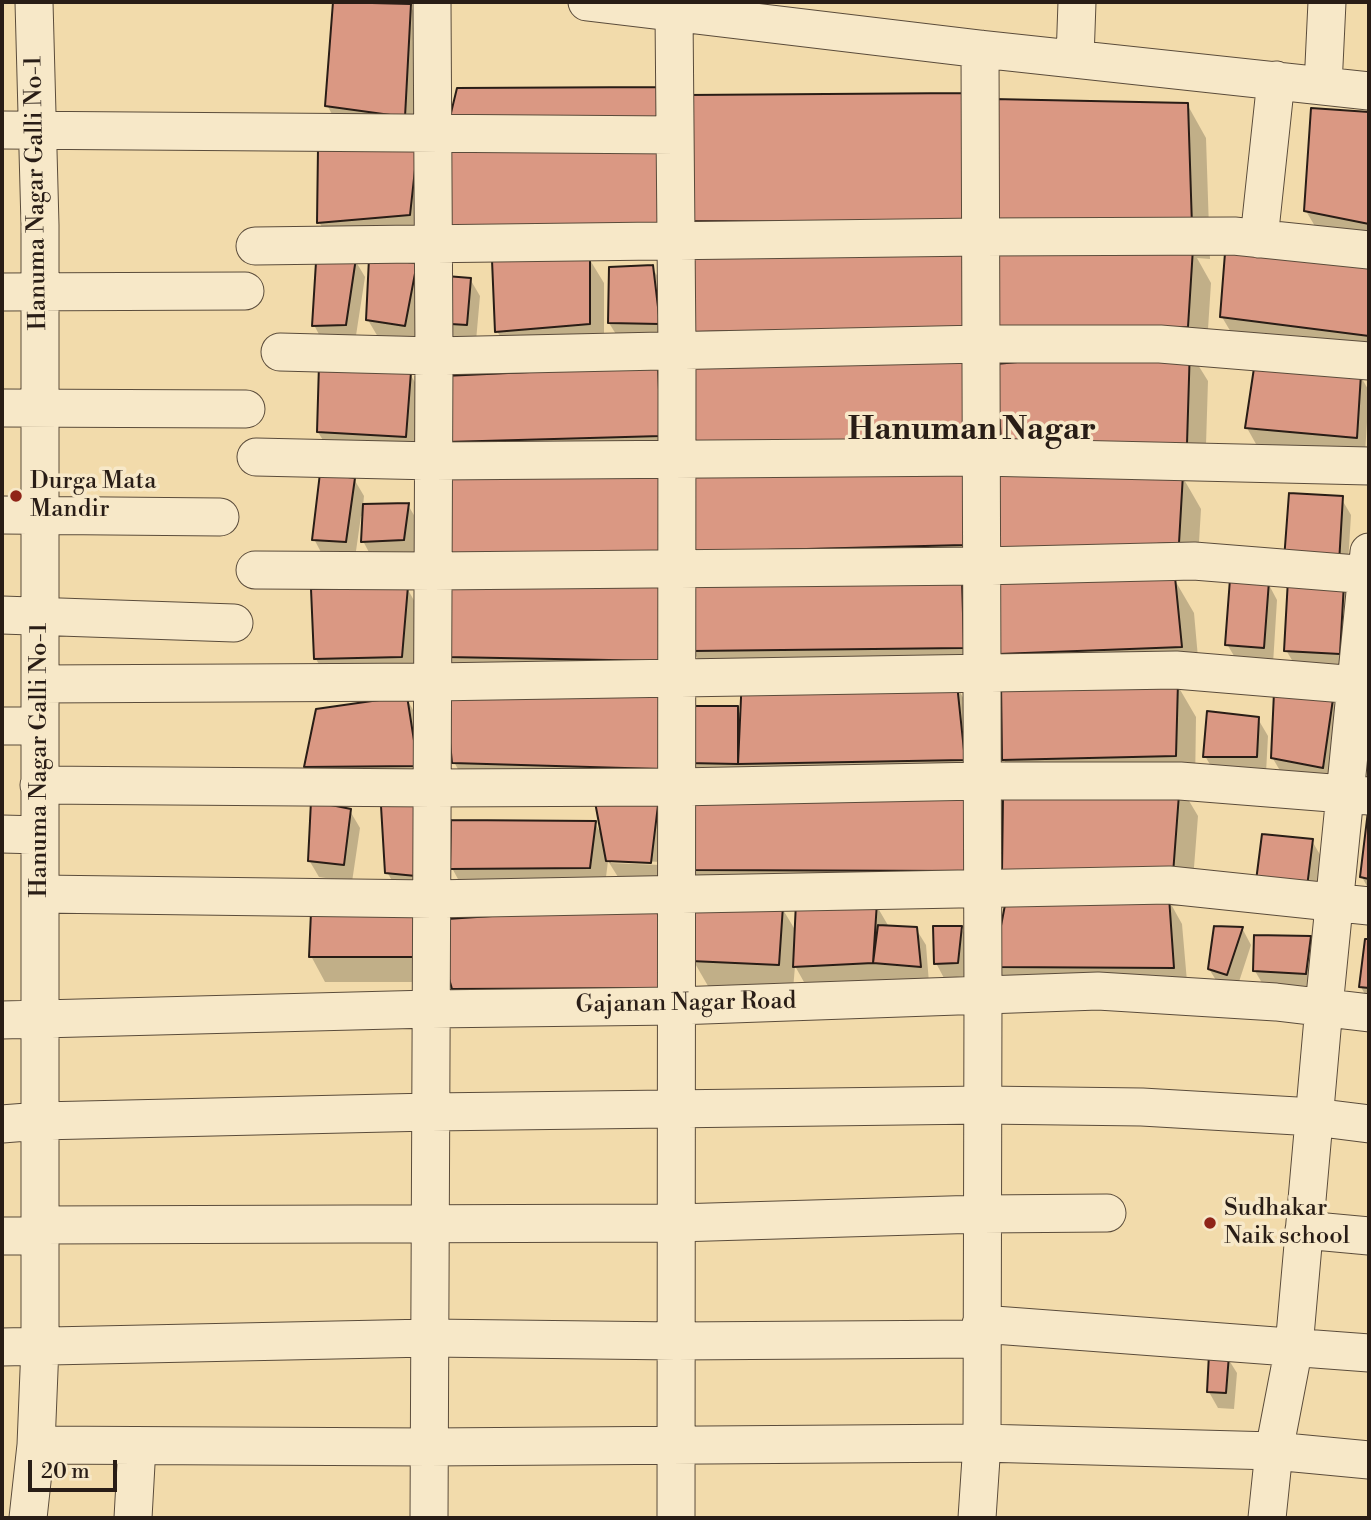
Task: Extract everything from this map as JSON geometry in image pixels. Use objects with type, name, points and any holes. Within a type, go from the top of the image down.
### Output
[{"type":"street","name":"Hanuma Nagar Galli No-1","points":[[19,1514],[36,1445],[40,1346],[40,291],[34,2]]},
{"type":"street","points":[[429,1518],[434,461],[432,2]]},
{"type":"street","points":[[587,2],[980,49],[1369,91]]},
{"type":"street","points":[[1074,59],[1077,2]]},
{"type":"street","points":[[1323,86],[1327,2]]},
{"type":"street","points":[[674,13],[677,351],[676,1518]]},
{"type":"street","points":[[977,1518],[982,1443],[983,995],[980,49]]},
{"type":"street","points":[[1259,239],[1276,80]]},
{"type":"street","points":[[2,130],[675,135]]},
{"type":"street","points":[[255,246],[1234,236],[1369,250]]},
{"type":"street","points":[[2,292],[245,291]]},
{"type":"street","points":[[280,352],[434,356],[981,344],[1160,344],[1369,361]]},
{"type":"street","points":[[2,408],[246,409]]},
{"type":"street","points":[[256,457],[434,461],[981,457],[1369,466]]},
{"type":"street","points":[[2,515],[220,517]]},
{"type":"street","points":[[255,570],[677,569],[1194,561],[1368,566],[1352,904],[1324,1007],[1294,1347],[1274,1451],[1267,1518]]},
{"type":"street","points":[[2,615],[234,623]]},
{"type":"street","points":[[40,684],[433,682],[1175,670],[1363,685]]},
{"type":"street","points":[[2,726],[40,726]]},
{"type":"street","points":[[40,785],[432,788],[1180,781],[1357,795]]},
{"type":"street","points":[[2,834],[40,835]]},
{"type":"street","points":[[40,894],[432,899],[1170,885],[1352,904]]},
{"type":"street","name":"Gajanan Nagar Road","points":[[2,1020],[676,1006],[1098,991],[1276,1002],[1369,1013]]},
{"type":"street","points":[[2,1124],[431,1112],[982,1105],[1142,1107],[1314,1117],[1369,1124]]},
{"type":"street","points":[[2,1236],[40,1230],[676,1223],[1107,1213]]},
{"type":"street","points":[[1304,1230],[1369,1236]]},
{"type":"street","points":[[2,1347],[430,1338],[676,1341],[981,1332],[1369,1353]]},
{"type":"street","points":[[36,1445],[429,1447],[982,1443],[1274,1451],[1369,1460]]},
{"type":"street","points":[[132,1518],[137,1446]]},
{"type":"building","points":[[333,2],[411,4],[405,117],[325,106]]},
{"type":"building","points":[[660,87],[662,121],[450,117],[457,88]]},
{"type":"building","points":[[965,93],[971,223],[688,221],[687,95]]},
{"type":"building","points":[[993,99],[1188,103],[1192,226],[992,219]]},
{"type":"building","points":[[1311,108],[1369,112],[1369,224],[1304,211]]},
{"type":"building","points":[[664,147],[658,226],[445,229],[449,148]]},
{"type":"building","points":[[318,148],[417,151],[410,215],[317,223]]},
{"type":"building","points":[[963,248],[965,328],[693,332],[686,252]]},
{"type":"building","points":[[1193,248],[1188,327],[995,329],[998,253]]},
{"type":"building","points":[[1225,253],[1369,262],[1369,336],[1220,317]]},
{"type":"building","points":[[590,256],[590,324],[495,332],[492,260]]},
{"type":"building","points":[[356,258],[346,325],[312,326],[316,262]]},
{"type":"building","points":[[369,258],[417,263],[405,326],[366,320]]},
{"type":"building","points":[[653,265],[660,324],[608,323],[609,267]]},
{"type":"building","points":[[446,276],[471,278],[467,325],[434,323]]},
{"type":"building","points":[[1190,346],[1187,444],[1001,442],[996,364]]},
{"type":"building","points":[[966,358],[967,442],[691,443],[691,364]]},
{"type":"building","points":[[319,364],[411,372],[406,437],[317,432]]},
{"type":"building","points":[[658,366],[661,436],[447,442],[444,376]]},
{"type":"building","points":[[1254,368],[1361,374],[1357,438],[1245,428]]},
{"type":"building","points":[[689,470],[967,470],[964,545],[688,552]]},
{"type":"building","points":[[320,473],[355,478],[346,542],[312,540]]},
{"type":"building","points":[[661,473],[664,554],[444,553],[447,478]]},
{"type":"building","points":[[1183,474],[1179,543],[995,551],[999,475]]},
{"type":"building","points":[[1289,493],[1343,496],[1339,563],[1284,560]]},
{"type":"building","points":[[409,503],[404,540],[361,542],[363,504]]},
{"type":"building","points":[[1175,577],[1182,647],[999,654],[997,582]]},
{"type":"building","points":[[962,579],[964,648],[692,651],[694,580]]},
{"type":"building","points":[[1230,579],[1269,581],[1264,648],[1225,645]]},
{"type":"building","points":[[1288,579],[1344,583],[1340,654],[1284,651]]},
{"type":"building","points":[[433,585],[659,587],[663,661],[446,657]]},
{"type":"building","points":[[408,586],[402,657],[314,659],[311,589]]},
{"type":"building","points":[[742,676],[957,684],[965,760],[738,764]]},
{"type":"building","points":[[1178,682],[1176,756],[1002,760],[1001,683]]},
{"type":"building","points":[[445,691],[663,691],[659,769],[452,763]]},
{"type":"building","points":[[1274,692],[1333,699],[1323,768],[1271,758]]},
{"type":"building","points":[[407,696],[418,766],[304,767],[316,709]]},
{"type":"building","points":[[677,706],[738,706],[738,764],[687,763]]},
{"type":"building","points":[[1207,711],[1259,717],[1257,757],[1203,757]]},
{"type":"building","points":[[1180,781],[1173,874],[1002,871],[1003,797]]},
{"type":"building","points":[[965,795],[965,871],[690,870],[690,798]]},
{"type":"building","points":[[659,797],[651,863],[606,861],[595,802]]},
{"type":"building","points":[[311,801],[351,809],[344,865],[308,861]]},
{"type":"building","points":[[417,804],[416,876],[385,873],[381,806]]},
{"type":"building","points":[[1369,811],[1369,879],[1360,877]]},
{"type":"building","points":[[451,820],[596,821],[590,868],[450,869]]},
{"type":"building","points":[[1262,834],[1313,839],[1307,887],[1256,881]]},
{"type":"building","points":[[1169,897],[1174,968],[993,967],[1005,905]]},
{"type":"building","points":[[796,902],[877,902],[873,963],[793,967]]},
{"type":"building","points":[[657,905],[665,988],[452,989],[432,920]]},
{"type":"building","points":[[783,906],[779,965],[691,961],[692,910]]},
{"type":"building","points":[[417,910],[416,957],[309,957],[311,912]]},
{"type":"building","points":[[878,925],[917,927],[921,967],[873,963]]},
{"type":"building","points":[[933,926],[962,926],[958,963],[934,964]]},
{"type":"building","points":[[1214,926],[1243,927],[1227,975],[1208,969]]},
{"type":"building","points":[[1254,935],[1311,936],[1306,974],[1253,971]]},
{"type":"building","points":[[1365,939],[1369,939],[1369,988],[1359,987]]},
{"type":"building","points":[[1209,1354],[1229,1355],[1226,1393],[1207,1392]]},
{"type":"place","name":"Durga Mata Mandir","points":[[16,496]]},
{"type":"place","name":"Sudhakar Naik school","points":[[1210,1223]]},
{"type":"district","name":"Hanuman Nagar","points":[[972,431]]}]
